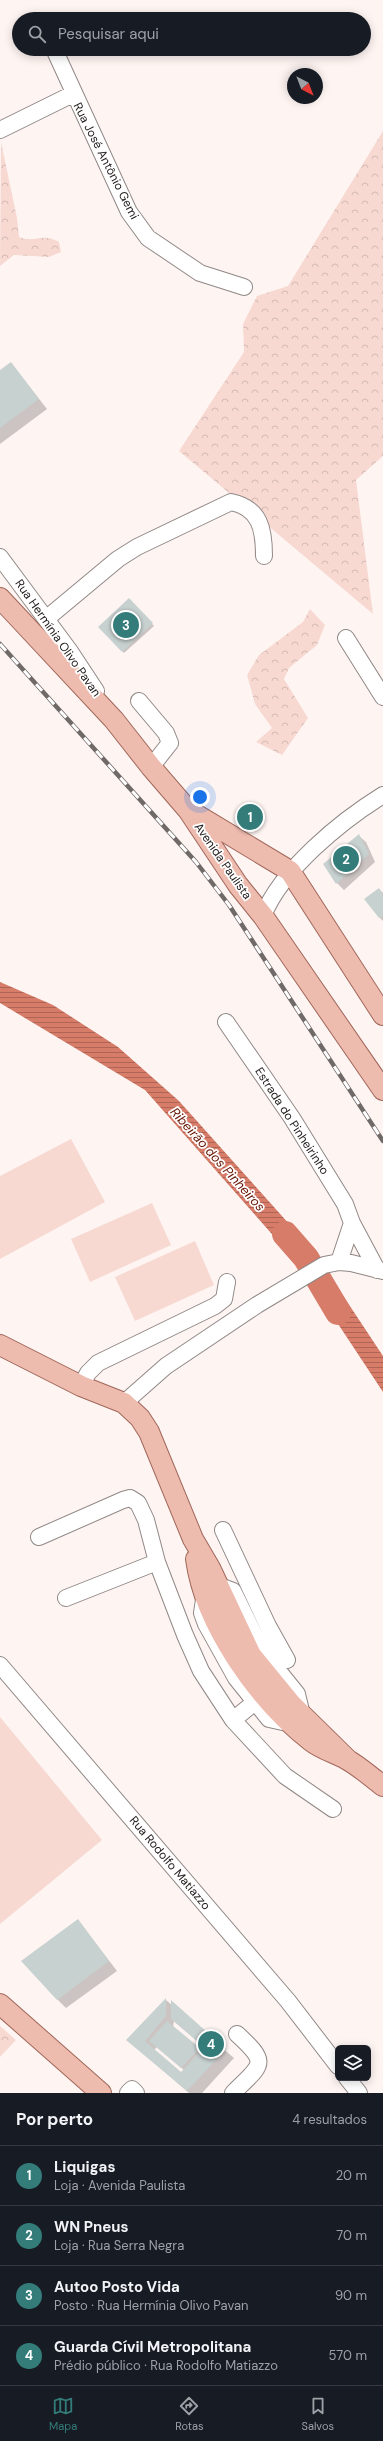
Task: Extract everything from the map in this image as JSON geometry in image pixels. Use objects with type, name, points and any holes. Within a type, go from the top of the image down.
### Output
[{"type":"main road","points":[[0,598],[114,720],[150,767],[188,810]]},
{"type":"main road","name":"Avenida Paulista","points":[[188,810],[290,871],[383,1015]]},
{"type":"main road","name":"Avenida Paulista","points":[[188,810],[238,886],[262,916],[383,1090]]},
{"type":"main road","points":[[0,1345],[81,1386],[124,1403],[140,1418],[149,1432],[194,1539],[198,1571],[245,1658],[284,1704],[296,1715],[312,1742],[348,1760],[383,1786]]},
{"type":"main road","points":[[0,2004],[101,2093]]},
{"type":"street","name":"Rua José Antônio Gemi","points":[[57,56],[73,94],[129,212],[148,238],[200,274],[244,287]]},
{"type":"street","points":[[0,130],[73,94]]},
{"type":"street","points":[[46,619],[118,559],[137,547],[231,502],[246,505],[254,512],[264,535],[264,556]]},
{"type":"street","name":"Rua Hermínia Olivo Pavan","points":[[0,557],[69,650],[114,720]]},
{"type":"street","points":[[346,638],[383,697]]},
{"type":"street","points":[[139,701],[166,733],[170,743],[150,767]]},
{"type":"street","points":[[262,916],[268,904],[290,871],[332,832],[383,795]]},
{"type":"street","name":"Estrada do Pinheirinho","points":[[226,1022],[292,1118],[345,1204],[352,1223],[380,1270]]},
{"type":"street","points":[[124,1403],[166,1366],[298,1280],[332,1263],[352,1223]]},
{"type":"street","name":"Estrada do Pinheirinho","points":[[332,1263],[380,1270]]},
{"type":"street","points":[[81,1386],[88,1373],[98,1364],[215,1306],[224,1299],[228,1282]]},
{"type":"street","points":[[39,1537],[123,1500],[130,1498],[138,1503],[146,1520],[157,1562],[201,1671],[233,1720],[285,1776],[333,1809]]},
{"type":"street","points":[[223,1530],[268,1626],[287,1660]]},
{"type":"street","points":[[66,1598],[157,1562]]},
{"type":"street","points":[[234,1592],[254,1634],[276,1668],[297,1694],[296,1715],[269,1719],[228,1667],[202,1613],[211,1595],[234,1592]]},
{"type":"street","name":"Rua Rodolfo Matiazzo","points":[[0,1665],[288,2001],[335,2064]]},
{"type":"street","points":[[233,1720],[255,1702]]},
{"type":"street","points":[[233,2093],[256,2070],[259,2060],[256,2051],[237,2034]]},
{"type":"street","name":"Rua Rodolfo Matiazzo","points":[[344,2081],[349,2093]]},
{"type":"street","points":[[349,2081],[359,2093]]},
{"type":"street","points":[[128,2093],[132,2089],[136,2093]]},
{"type":"green space","points":[[383,131],[383,456],[356,480],[373,614],[179,451],[244,352],[243,324],[257,296],[288,286]]},
{"type":"green space","points":[[1,142],[17,218],[19,237],[24,239],[53,239],[59,242],[61,252],[49,257],[14,255],[0,266]]},
{"type":"green space","points":[[310,609],[325,625],[317,645],[289,668],[284,679],[308,718],[282,755],[256,742],[272,728],[255,704],[247,675],[259,655],[303,622]]},
{"type":"green space","points":[[71,1139],[105,1202],[0,1259],[0,1176]]},
{"type":"green space","points":[[152,1203],[171,1245],[90,1282],[71,1239]]},
{"type":"green space","points":[[195,1241],[214,1285],[135,1321],[115,1277]]},
{"type":"green space","points":[[0,1717],[102,1840],[0,1924]]},
{"type":"green space","points":[[0,2026],[16,2040],[0,2057]]},
{"type":"water","points":[[0,982],[53,1005],[118,1047],[179,1101],[316,1254],[300,1266],[145,1090],[0,1003]]},
{"type":"water","points":[[332,1279],[383,1356],[383,1392],[311,1283]]},
{"type":"building","points":[[11,362],[39,399],[0,428],[0,370]]},
{"type":"building","points":[[129,598],[153,623],[122,652],[98,627]]},
{"type":"building","points":[[359,834],[369,854],[336,884],[323,864]]},
{"type":"building","points":[[379,888],[383,895],[383,916],[379,918],[364,899]]},
{"type":"building","points":[[78,1919],[109,1961],[57,2000],[21,1961]]},
{"type":"building","points":[[166,1998],[166,2016],[145,2041],[181,2072],[204,2047],[171,2019],[171,2000],[226,2049],[187,2091],[126,2040]]},
{"type":"building","points":[[167,2021],[200,2048],[181,2068],[149,2041]]},
{"type":"waterway","name":"Ribeirão dos Pinheiros","points":[[285,1234],[306,1258],[338,1312]]},
{"type":"railway","points":[[0,644],[196,862],[229,905],[383,1141]]},
{"type":"place","name":"Autoo Posto Vida","points":[[126,625]]},
{"type":"place","name":"Liquigas","points":[[250,817]]},
{"type":"place","name":"WN Pneus","points":[[346,859]]},
{"type":"place","name":"Guarda Cívil Metropolitana","points":[[211,2044]]}]
